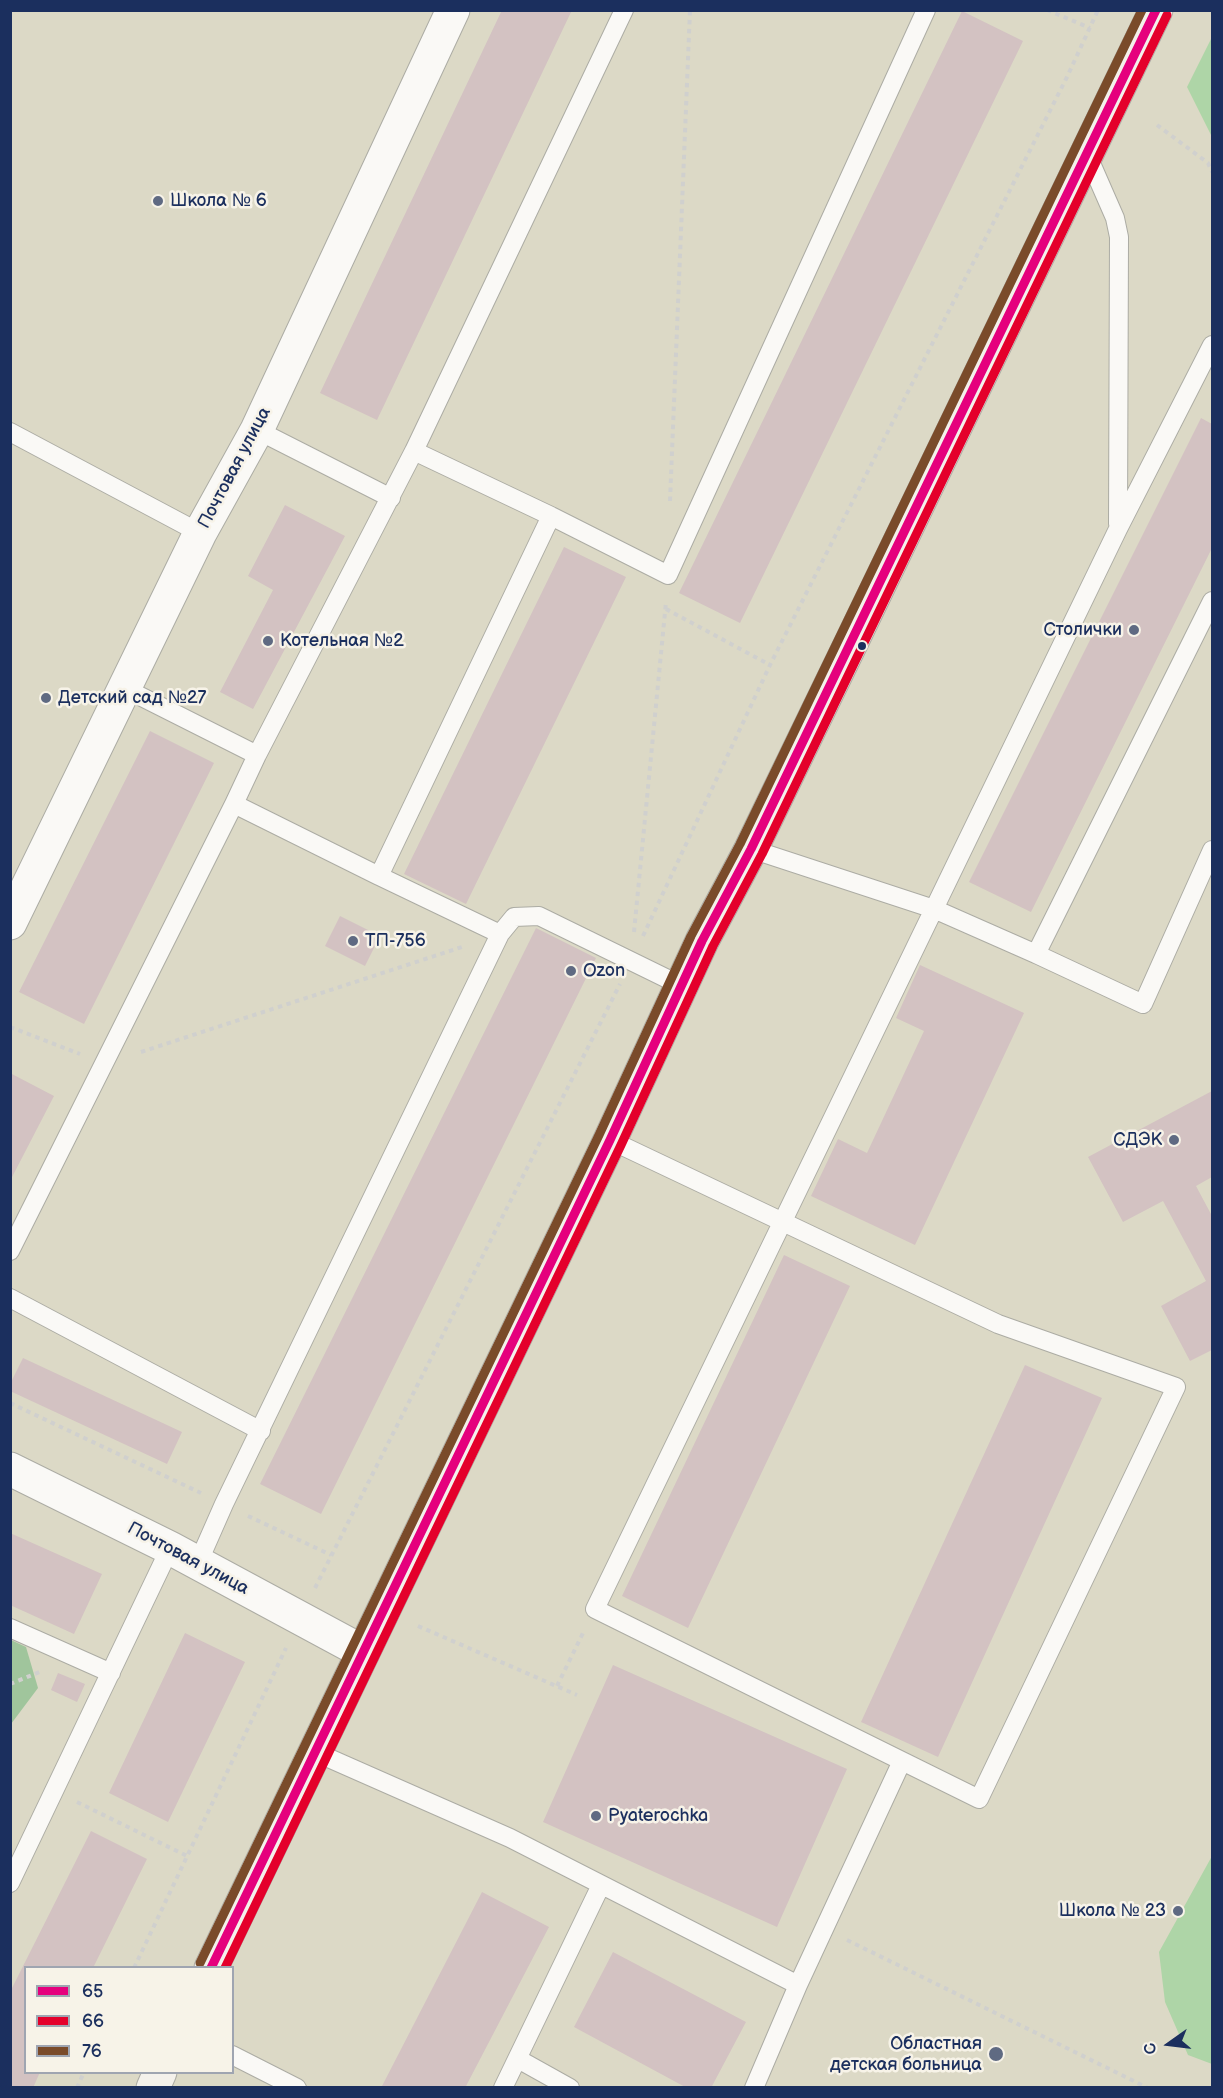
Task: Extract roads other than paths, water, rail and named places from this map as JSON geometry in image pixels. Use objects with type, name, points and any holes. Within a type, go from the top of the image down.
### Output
[{"type":"main road","points":[[212,1966],[610,1140],[702,941],[751,849],[1156,10]]},
{"type":"main road","points":[[153,2088],[160,2074]]},
{"type":"street","name":"Почтовая улица","points":[[10,923],[200,533],[257,430],[453,10]]},
{"type":"street","name":"Почтовая улица","points":[[10,1469],[184,1556],[363,1652]]},
{"type":"lane","points":[[10,1251],[257,755],[391,498],[624,10]]},
{"type":"lane","points":[[414,451],[668,575],[926,10]]},
{"type":"lane","points":[[1087,154],[1115,218],[1119,237],[1118,529]]},
{"type":"lane","points":[[610,1140],[782,1222],[998,1324],[1176,1387],[979,1798],[595,1609],[782,1222],[1118,529],[1212,345]]},
{"type":"lane","points":[[257,430],[391,498]]},
{"type":"lane","points":[[10,432],[200,533]]},
{"type":"lane","points":[[379,876],[551,516]]},
{"type":"lane","points":[[1036,954],[1212,601]]},
{"type":"lane","points":[[124,688],[257,755]]},
{"type":"lane","points":[[234,804],[500,934]]},
{"type":"lane","points":[[751,849],[934,909],[1143,1004],[1212,850]]},
{"type":"lane","points":[[10,1883],[111,1673],[184,1556],[224,1504],[500,934],[514,917],[539,915],[682,986]]},
{"type":"lane","points":[[10,1298],[261,1431]]},
{"type":"lane","points":[[10,1628],[111,1673]]},
{"type":"lane","points":[[315,1752],[510,1838],[798,1984]]},
{"type":"lane","points":[[754,2088],[798,1984],[902,1761]]},
{"type":"lane","points":[[503,2088],[601,1885]]},
{"type":"lane","points":[[234,2056],[297,2088]]},
{"type":"lane","points":[[518,2059],[570,2088]]},
{"type":"place","name":"Школа № 6","points":[[158,201]]},
{"type":"place","name":"Столички","points":[[1134,630]]},
{"type":"place","name":"Котельная №2","points":[[268,641]]},
{"type":"place","name":"Детский сад №27","points":[[46,698]]},
{"type":"place","name":"ТП-756","points":[[353,941]]},
{"type":"place","name":"Ozon","points":[[571,971]]},
{"type":"place","name":"СДЭК","points":[[1174,1140]]},
{"type":"place","name":"Pyaterochka","points":[[596,1816]]},
{"type":"place","name":"Школа № 23","points":[[1178,1911]]},
{"type":"place","name":"Областная детская больница","points":[[996,2054]]}]
